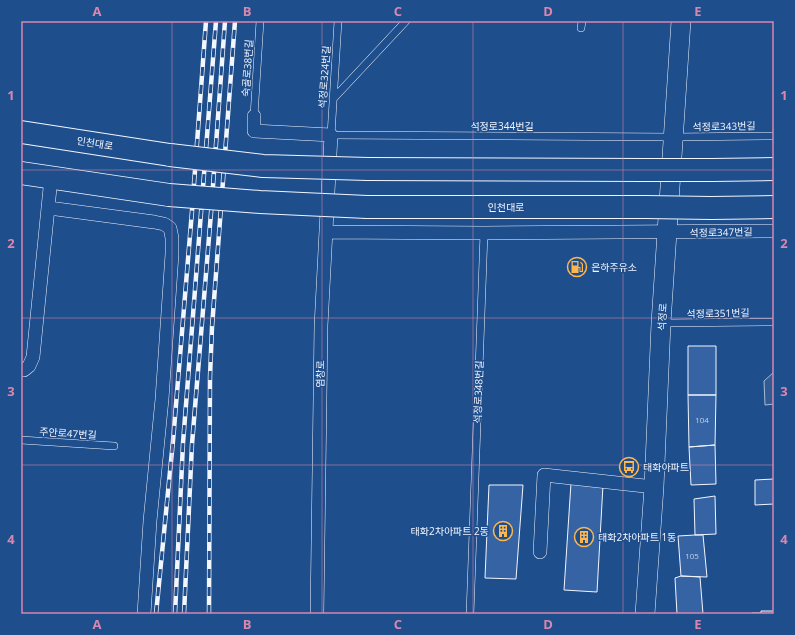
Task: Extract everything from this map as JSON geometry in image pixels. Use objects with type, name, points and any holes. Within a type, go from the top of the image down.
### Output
[{"type":"highway","name":"인천대로","points":[[21,132],[263,166],[368,169],[774,169]]},
{"type":"highway","points":[[21,173],[51,178]]},
{"type":"highway","name":"인천대로","points":[[51,178],[170,194],[260,202],[366,207],[774,207]]},
{"type":"main road","name":"석정로","points":[[645,614],[654,487],[661,323],[681,21]]},
{"type":"street","points":[[254,116],[254,131],[331,134]]},
{"type":"street","name":"염창로","points":[[317,614],[321,326],[331,134]]},
{"type":"street","points":[[21,370],[24,370],[29,366],[33,357],[51,178]]},
{"type":"street","points":[[49,208],[154,222],[164,224],[170,228],[172,238],[172,254],[164,376],[150,521],[144,614]]},
{"type":"street","name":"석정로347번길","points":[[667,232],[774,231]]},
{"type":"street","points":[[326,232],[667,232]]},
{"type":"street","points":[[540,552],[544,475],[654,487]]},
{"type":"lane","name":"숙골로38번길","points":[[254,116],[260,21]]},
{"type":"lane","name":"석정로324번길","points":[[331,134],[338,21]]},
{"type":"lane","points":[[332,99],[406,21]]},
{"type":"lane","name":"석정로344번길","points":[[331,134],[674,137]]},
{"type":"lane","name":"석정로343번길","points":[[674,137],[774,136]]},
{"type":"lane","name":"석정로348번길","points":[[470,614],[484,233]]},
{"type":"lane","name":"석정로351번길","points":[[661,323],[774,322]]},
{"type":"lane","name":"주안로47번길","points":[[21,440],[114,446]]},
{"type":"shaded area","points":[[774,372],[774,404],[765,405],[764,381]]},
{"type":"building","points":[[688,346],[716,346],[716,395],[688,395]]},
{"type":"building","points":[[688,395],[716,395],[715,445],[689,447]]},
{"type":"building","points":[[715,445],[716,484],[691,485],[689,447]]},
{"type":"building","points":[[774,479],[774,504],[755,505],[755,480]]},
{"type":"building","name":"태화2차아파트 1동","points":[[571,483],[603,485],[597,592],[564,590]]},
{"type":"building","name":"태화2차아파트 2동","points":[[489,485],[523,485],[516,579],[485,578]]},
{"type":"building","points":[[715,496],[716,534],[695,535],[694,499]]},
{"type":"building","points":[[703,535],[707,577],[681,576],[678,536]]},
{"type":"building","points":[[681,576],[700,577],[703,614],[677,614],[675,578]]},
{"type":"building","points":[[761,611],[774,611],[774,614],[752,614],[761,613]]},
{"type":"railway","points":[[156,614],[173,441],[206,21]]},
{"type":"railway","points":[[175,614],[183,443],[216,21]]},
{"type":"railway","points":[[184,614],[192,444],[225,21]]},
{"type":"railway","points":[[209,614],[210,377],[212,327],[235,21]]},
{"type":"place","name":"은하주유소","points":[[577,267]]},
{"type":"place","name":"태화아파트","points":[[629,467]]},
{"type":"place","name":"태화2차아파트 2동","points":[[503,531]]},
{"type":"place","name":"태화2차아파트 1동","points":[[584,537]]}]
